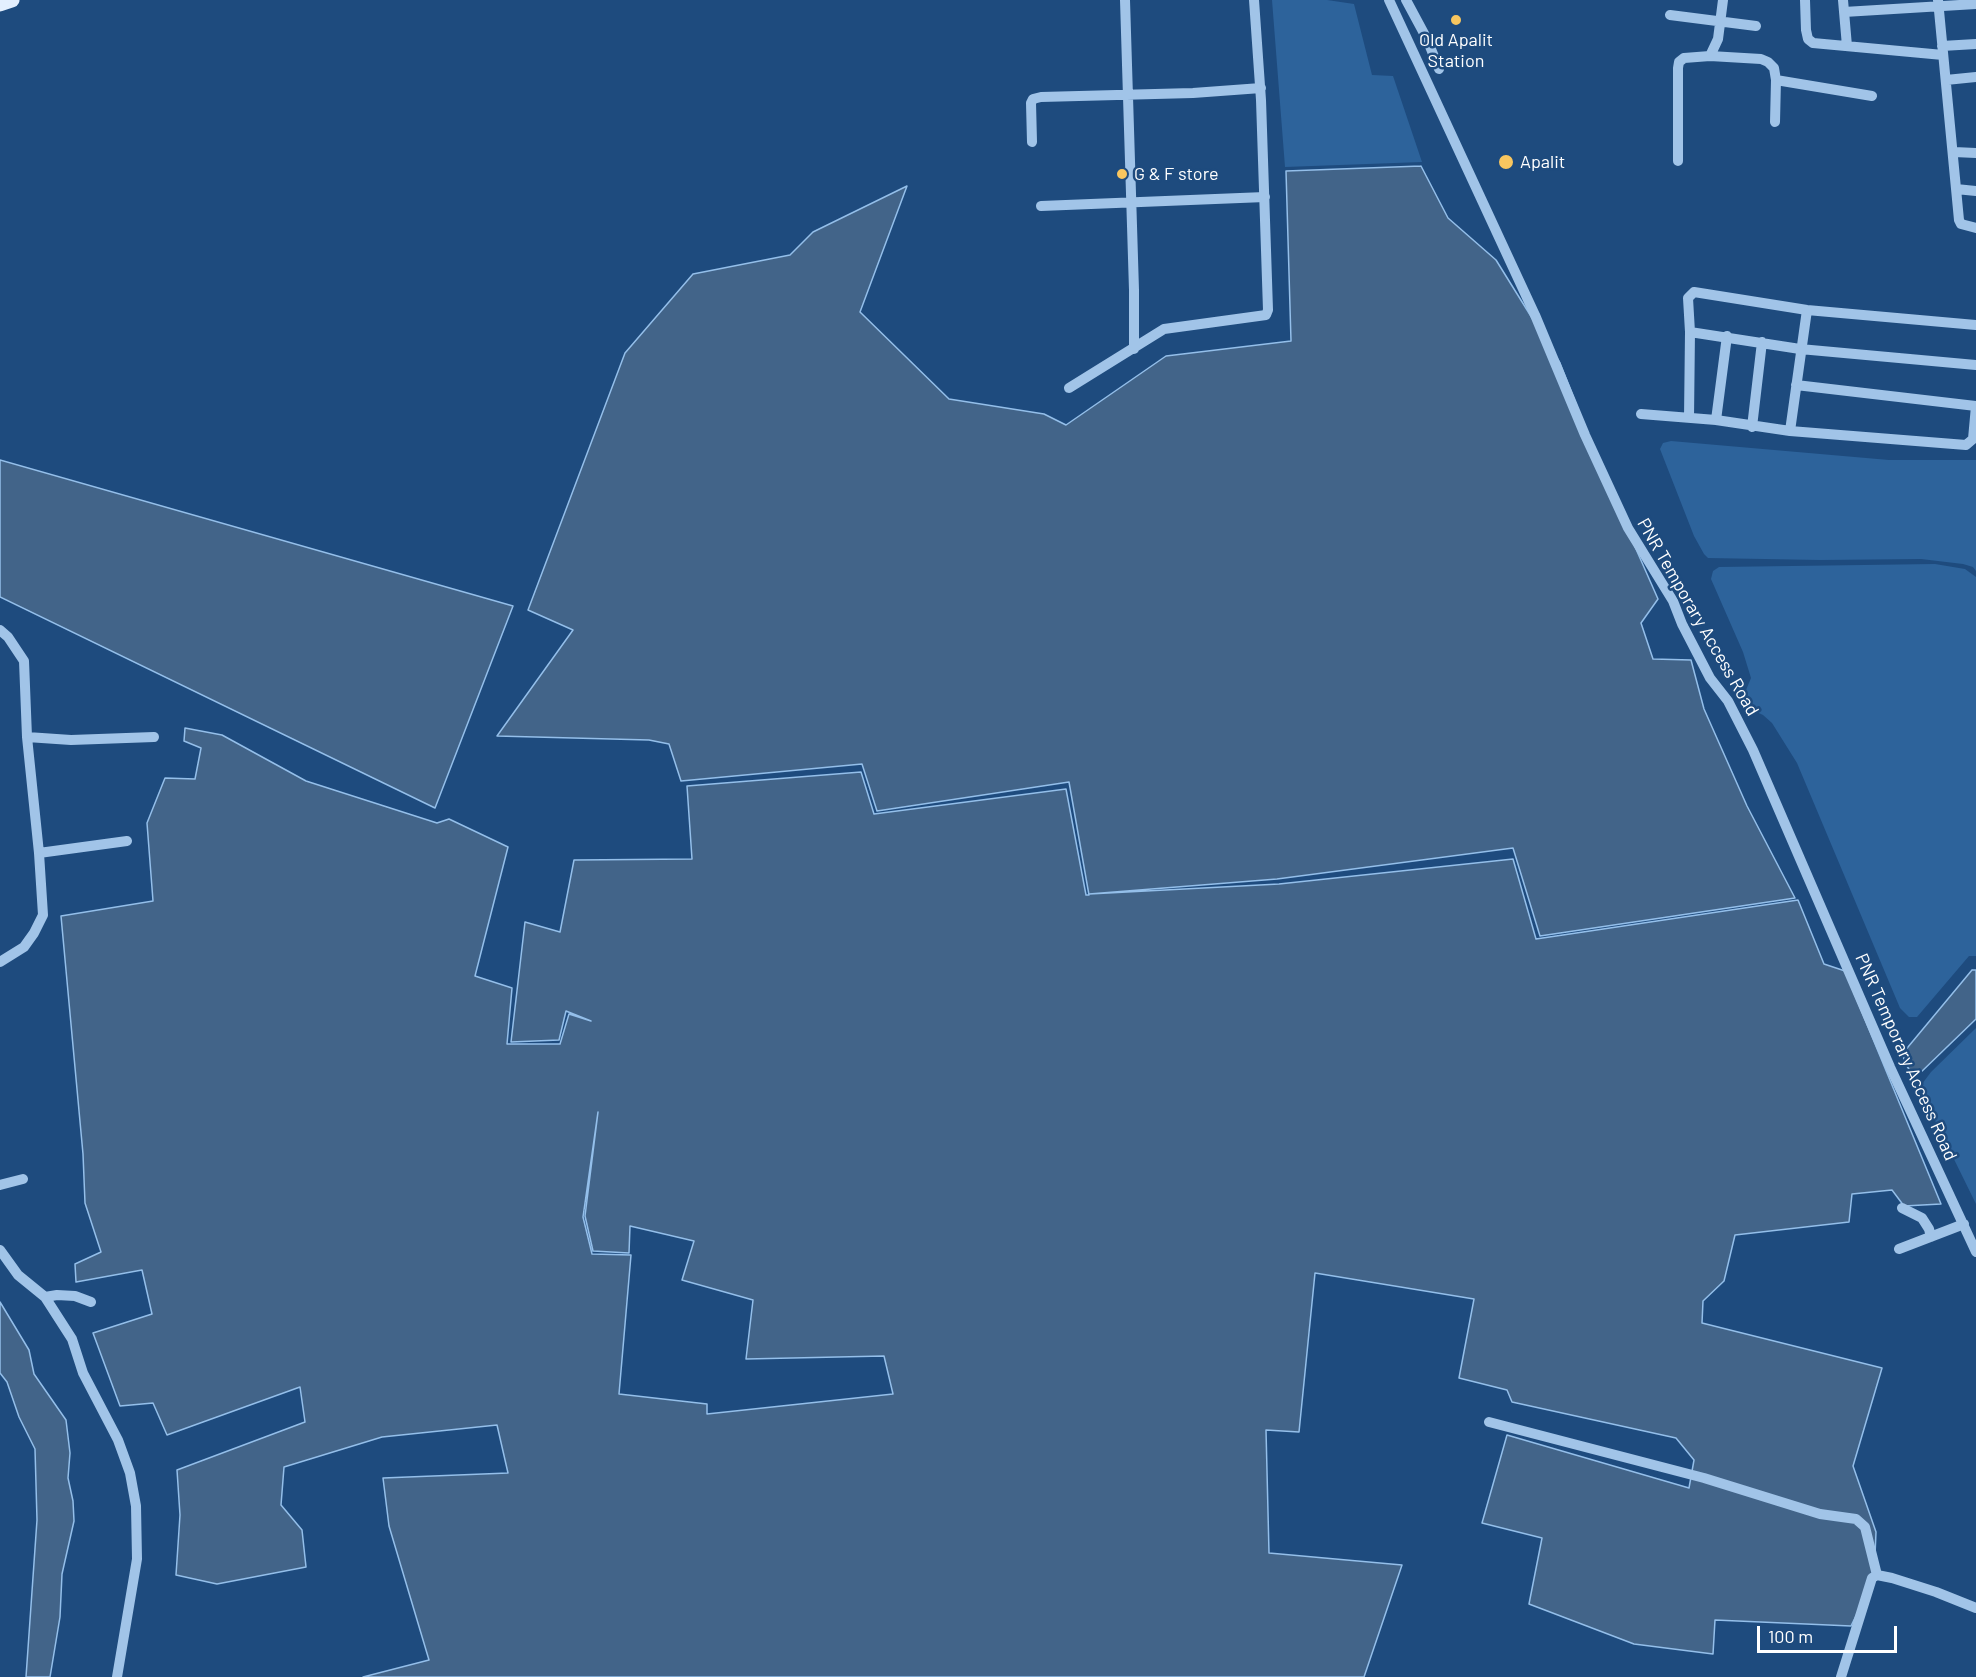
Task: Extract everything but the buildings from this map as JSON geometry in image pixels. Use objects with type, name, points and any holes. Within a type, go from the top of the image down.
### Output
[{"type":"main road","points":[[0,4],[12,0]]},
{"type":"street","points":[[1125,0],[1134,349]]},
{"type":"street","points":[[1069,388],[1164,329],[1266,315],[1268,310],[1261,88],[1254,0]]},
{"type":"street","name":"PNR Temporary Access Road","points":[[1389,0],[1534,315],[1628,528],[1673,601],[1682,624],[1710,678],[1728,701],[1753,750],[1890,1066],[1976,1252]]},
{"type":"street","points":[[1406,0],[1427,39],[1439,69]]},
{"type":"street","points":[[1710,56],[1722,23],[1723,0]]},
{"type":"street","points":[[1806,0],[1806,30],[1808,39],[1813,43],[1943,51],[1976,44]]},
{"type":"street","points":[[1844,0],[1847,46]]},
{"type":"street","points":[[1844,12],[1938,3],[1976,4]]},
{"type":"street","points":[[1938,3],[1961,224],[1976,228]]},
{"type":"street","points":[[1670,15],[1756,26]]},
{"type":"street","points":[[1678,161],[1679,62],[1684,58],[1710,56],[1761,59],[1768,62],[1774,68],[1776,80],[1775,122]]},
{"type":"street","points":[[1946,80],[1976,77]]},
{"type":"street","points":[[1776,80],[1872,96]]},
{"type":"street","points":[[1032,142],[1032,103],[1033,99],[1041,97],[1261,88]]},
{"type":"street","points":[[1954,152],[1976,153]]},
{"type":"street","points":[[1956,189],[1976,191]]},
{"type":"street","points":[[1041,206],[1265,197]]},
{"type":"street","points":[[1689,418],[1688,298],[1694,292],[1807,310],[1976,325]]},
{"type":"street","points":[[1790,431],[1807,310]]},
{"type":"street","points":[[1690,332],[1800,349],[1976,365]]},
{"type":"street","points":[[1716,420],[1727,336]]},
{"type":"street","points":[[1752,427],[1762,342]]},
{"type":"street","points":[[1641,414],[1716,420],[1790,431],[1966,445],[1973,439],[1976,406],[1796,385]]},
{"type":"street","points":[[0,630],[8,637],[24,661],[27,737],[43,915],[24,947],[0,962]]},
{"type":"street","points":[[27,737],[71,740],[154,737]]},
{"type":"street","points":[[39,853],[128,840]]},
{"type":"street","points":[[0,1185],[23,1179]]},
{"type":"street","points":[[1902,1208],[1922,1218],[1931,1237]]},
{"type":"street","points":[[1899,1249],[1964,1224]]},
{"type":"street","points":[[0,1250],[18,1275],[45,1297],[72,1339],[83,1373],[118,1440],[130,1473],[136,1506],[137,1559],[117,1677]]},
{"type":"street","points":[[45,1297],[75,1296],[91,1302]]},
{"type":"street","points":[[1489,1422],[1704,1478],[1820,1514],[1856,1519],[1865,1527],[1877,1575]]},
{"type":"street","points":[[1840,1677],[1866,1592],[1872,1578],[1877,1575],[1936,1592],[1976,1608]]},
{"type":"shaded area","points":[[1272,0],[1327,0],[1354,4],[1372,75],[1393,76],[1422,162],[1285,167]]},
{"type":"shaded area","points":[[1421,166],[1448,218],[1496,260],[1560,363],[1610,490],[1658,599],[1641,623],[1653,659],[1691,660],[1704,709],[1747,806],[1795,898],[1540,936],[1513,848],[1277,879],[1089,894],[1279,884],[1513,859],[1536,939],[1798,900],[1824,964],[1845,971],[1941,1204],[1904,1206],[1892,1190],[1852,1194],[1849,1222],[1735,1235],[1724,1281],[1703,1301],[1702,1323],[1882,1368],[1853,1466],[1876,1532],[1874,1579],[1851,1626],[1715,1620],[1713,1654],[1634,1644],[1529,1604],[1542,1538],[1482,1523],[1507,1435],[1689,1488],[1694,1460],[1676,1438],[1512,1402],[1507,1390],[1459,1378],[1474,1299],[1315,1273],[1299,1432],[1266,1430],[1269,1553],[1402,1565],[1364,1677],[363,1677],[429,1660],[389,1526],[383,1478],[508,1473],[497,1425],[382,1437],[284,1467],[281,1505],[302,1530],[306,1567],[217,1584],[176,1575],[180,1515],[177,1470],[305,1422],[300,1387],[167,1435],[153,1403],[120,1406],[93,1333],[152,1314],[142,1270],[76,1282],[75,1264],[101,1252],[85,1203],[83,1154],[61,916],[153,901],[147,823],[165,778],[195,779],[201,748],[184,741],[185,728],[222,735],[306,781],[437,823],[449,819],[508,847],[475,976],[512,988],[507,1044],[560,1044],[569,1014],[591,1021],[566,1011],[559,1040],[511,1042],[525,922],[560,932],[574,860],[692,859],[687,786],[861,772],[874,814],[1066,789],[1086,895],[1089,895],[1069,782],[877,811],[862,764],[681,781],[669,744],[649,740],[497,736],[573,630],[528,610],[625,353],[693,274],[790,255],[813,232],[907,186],[860,312],[949,399],[1044,414],[1066,425],[1166,356],[1291,341],[1286,171]],"holes":[[[598,1112],[585,1216],[593,1251],[629,1253],[630,1226],[694,1241],[682,1280],[753,1300],[746,1359],[884,1356],[893,1394],[707,1414],[707,1404],[619,1394],[631,1255],[592,1254],[583,1217]]]},
{"type":"shaded area","points":[[1671,441],[1889,460],[1976,460],[1976,571],[1973,567],[1963,564],[1921,559],[1708,558],[1694,536],[1660,449],[1663,443]]},
{"type":"shaded area","points":[[0,460],[513,606],[435,808],[0,597]]},
{"type":"shaded area","points":[[1935,564],[1965,569],[1976,577],[1976,956],[1969,956],[1917,1017],[1909,1017],[1900,1008],[1797,763],[1772,723],[1763,715],[1744,706],[1744,695],[1751,678],[1743,652],[1711,579],[1713,571],[1719,567]]},
{"type":"shaded area","points":[[1972,970],[1976,970],[1976,1019],[1918,1075],[1913,1076],[1904,1061],[1903,1053]]},
{"type":"shaded area","points":[[1976,1028],[1976,1204],[1919,1088],[1931,1072]]},
{"type":"shaded area","points":[[0,1302],[29,1350],[34,1374],[66,1420],[70,1453],[68,1478],[74,1521],[62,1574],[60,1617],[50,1677],[26,1677],[37,1520],[35,1449],[19,1417],[7,1382],[0,1373]]},
{"type":"place","name":"Old Apalit Station","points":[[1456,20]]},
{"type":"place","name":"Apalit","points":[[1506,162]]},
{"type":"place","name":"G & F store","points":[[1122,174]]}]
